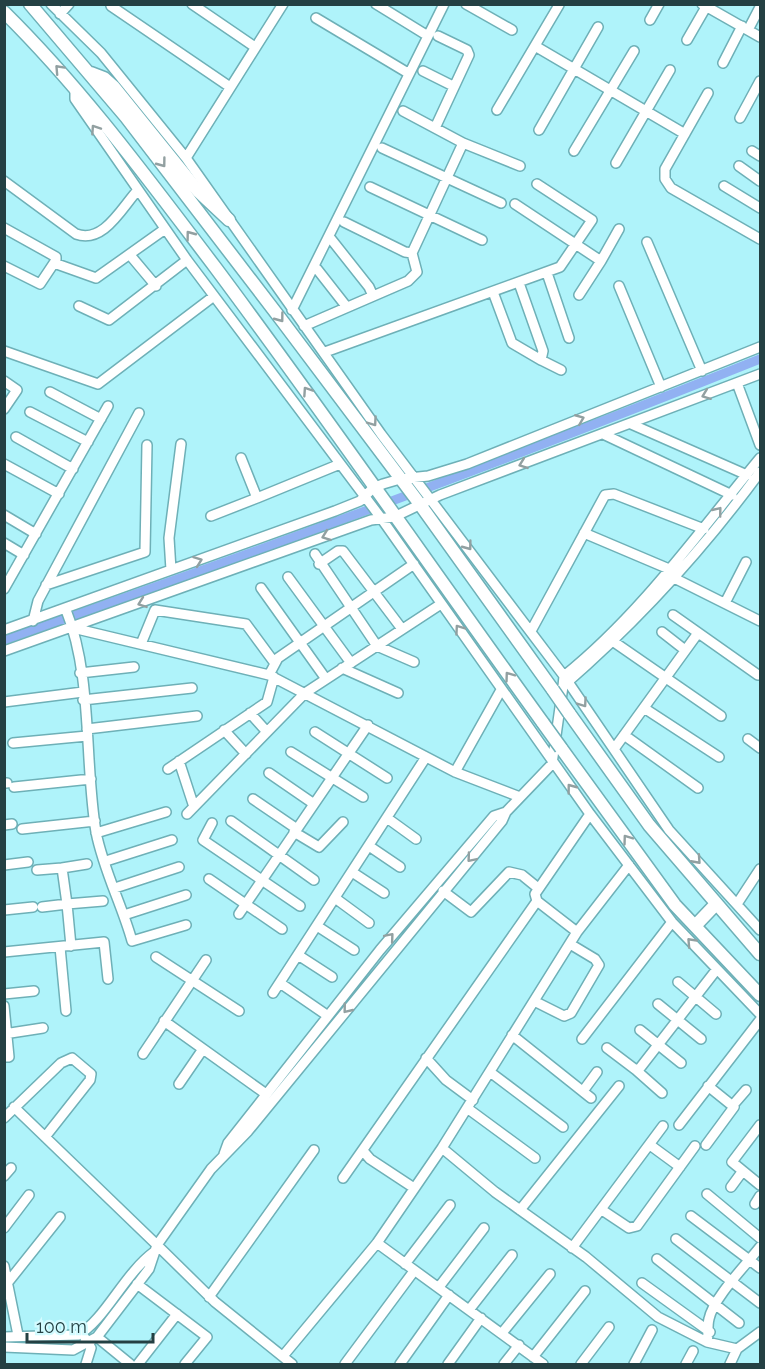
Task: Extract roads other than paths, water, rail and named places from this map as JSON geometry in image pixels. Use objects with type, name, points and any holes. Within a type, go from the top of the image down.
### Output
[{"type":"main road","points":[[30,4],[155,154],[420,505],[562,684],[569,713],[649,825],[760,954]]},
{"type":"main road","points":[[4,12],[74,85],[303,384],[370,494],[543,723],[675,905],[760,995]]},
{"type":"main road","points":[[87,71],[104,78],[114,87],[198,191],[229,220]]},
{"type":"main road","points":[[695,926],[716,904]]},
{"type":"street","points":[[51,4],[101,53],[186,158],[381,434],[433,499],[531,631],[562,684],[614,749],[669,830],[760,930]]},
{"type":"street","points":[[60,14],[69,4]]},
{"type":"street","points":[[192,4],[255,47]]},
{"type":"street","points":[[376,4],[428,36]]},
{"type":"street","points":[[292,310],[444,4]]},
{"type":"street","points":[[466,4],[512,30]]},
{"type":"street","points":[[650,20],[659,4]]},
{"type":"street","points":[[497,110],[559,5]]},
{"type":"street","points":[[111,6],[230,87]]},
{"type":"street","points":[[186,158],[279,6]]},
{"type":"street","points":[[687,40],[711,7],[760,37]]},
{"type":"street","points":[[723,63],[760,7]]},
{"type":"street","points":[[316,18],[408,74]]},
{"type":"street","points":[[540,130],[598,27]]},
{"type":"street","points":[[435,128],[469,55],[467,50],[438,36]]},
{"type":"street","points":[[535,46],[685,134]]},
{"type":"street","points":[[574,151],[634,51]]},
{"type":"street","points":[[616,163],[670,70]]},
{"type":"street","points":[[423,71],[453,86]]},
{"type":"street","points":[[741,118],[760,81]]},
{"type":"street","points":[[74,85],[75,99],[187,260],[340,464],[370,494]]},
{"type":"street","points":[[708,93],[665,169],[665,179],[671,188],[760,239]]},
{"type":"street","points":[[403,111],[463,143],[520,166]]},
{"type":"street","points":[[411,253],[463,143]]},
{"type":"street","points":[[382,148],[501,203]]},
{"type":"street","points":[[739,166],[760,180]]},
{"type":"street","points":[[4,181],[76,234],[87,238],[96,236],[105,228],[137,190]]},
{"type":"street","points":[[325,352],[560,267],[592,220],[537,184]]},
{"type":"street","points":[[724,186],[760,208]]},
{"type":"street","points":[[370,187],[429,217],[482,240]]},
{"type":"street","points":[[515,204],[601,261]]},
{"type":"street","points":[[304,326],[415,276],[417,267],[411,253],[344,222]]},
{"type":"street","points":[[4,228],[56,257],[40,284],[4,266]]},
{"type":"street","points":[[54,263],[96,278],[165,229]]},
{"type":"street","points":[[579,295],[619,229]]},
{"type":"street","points":[[331,239],[369,287],[373,296]]},
{"type":"street","points":[[647,242],[702,371]]},
{"type":"street","points":[[130,255],[156,286]]},
{"type":"street","points":[[79,306],[109,320],[187,260]]},
{"type":"street","points":[[317,269],[346,306]]},
{"type":"street","points":[[547,273],[569,338]]},
{"type":"street","points":[[519,283],[543,351],[541,360]]},
{"type":"street","points":[[619,286],[662,387]]},
{"type":"street","points":[[493,292],[512,343],[561,370]]},
{"type":"street","points":[[4,351],[98,384],[214,296]]},
{"type":"street","points":[[4,630],[66,610],[335,512],[402,481],[467,464],[760,348]]},
{"type":"street","points":[[4,651],[371,520],[387,517],[420,505],[760,374]]},
{"type":"street","points":[[4,381],[17,390],[4,409]]},
{"type":"street","points":[[737,383],[760,445]]},
{"type":"street","points":[[51,392],[101,419]]},
{"type":"street","points":[[6,585],[108,406]]},
{"type":"street","points":[[30,412],[88,442]]},
{"type":"street","points":[[33,621],[38,601],[46,585],[139,414]]},
{"type":"street","points":[[631,424],[747,474]]},
{"type":"street","points":[[603,434],[732,495]]},
{"type":"street","points":[[16,437],[73,469]]},
{"type":"street","points":[[171,570],[170,538],[182,444]]},
{"type":"street","points":[[46,585],[145,552],[147,445]]},
{"type":"street","points":[[241,458],[257,498]]},
{"type":"street","points":[[562,684],[614,642],[760,458]]},
{"type":"street","points":[[211,516],[340,464]]},
{"type":"street","points":[[4,465],[58,494]]},
{"type":"street","points":[[4,1337],[18,1335],[74,1337],[82,1333],[139,1263],[155,1248],[191,1195],[224,1154],[241,1139],[502,821],[506,812],[552,764],[562,684],[671,573],[713,534],[760,472]]},
{"type":"street","points":[[531,631],[602,499],[608,494],[704,529]]},
{"type":"street","points":[[4,515],[36,534]]},
{"type":"street","points":[[387,517],[414,564],[552,764],[672,922],[760,1014]]},
{"type":"street","points":[[584,533],[671,573],[760,621]]},
{"type":"street","points":[[4,543],[24,555]]},
{"type":"street","points":[[319,564],[338,551],[343,551],[402,629]]},
{"type":"street","points":[[315,554],[319,564],[377,646],[414,662]]},
{"type":"street","points":[[725,603],[746,562]]},
{"type":"street","points":[[274,662],[414,564]]},
{"type":"street","points":[[288,577],[325,626],[346,666],[398,693]]},
{"type":"street","points":[[261,588],[326,679]]},
{"type":"street","points":[[179,761],[191,810],[305,693],[441,604]]},
{"type":"street","points":[[66,610],[73,628],[80,673],[96,833],[124,915],[135,942],[186,925]]},
{"type":"street","points":[[141,644],[155,610],[246,624],[274,662],[267,702],[168,769]]},
{"type":"street","points":[[674,615],[758,675]]},
{"type":"street","points":[[73,628],[272,676],[419,750],[426,757],[455,772],[520,797]]},
{"type":"street","points":[[662,632],[686,650]]},
{"type":"street","points":[[614,749],[698,633]]},
{"type":"street","points":[[614,642],[720,716]]},
{"type":"street","points":[[80,673],[134,667]]},
{"type":"street","points":[[4,702],[192,688]]},
{"type":"street","points":[[455,772],[501,690]]},
{"type":"street","points":[[644,708],[719,757]]},
{"type":"street","points":[[250,713],[267,732]]},
{"type":"street","points":[[13,743],[197,716]]},
{"type":"street","points":[[239,914],[368,725]]},
{"type":"street","points":[[224,730],[246,754]]},
{"type":"street","points":[[315,732],[387,778]]},
{"type":"street","points":[[624,735],[698,788]]},
{"type":"street","points":[[748,739],[760,748]]},
{"type":"street","points":[[291,752],[363,797]]},
{"type":"street","points":[[273,993],[426,757]]},
{"type":"street","points":[[269,773],[314,804]]},
{"type":"street","points":[[9,784],[91,779]]},
{"type":"street","points":[[253,799],[319,847],[343,822]]},
{"type":"street","points":[[96,833],[166,812]]},
{"type":"street","points":[[224,1154],[228,1143],[266,1094],[464,849],[494,816],[506,812]]},
{"type":"street","points":[[577,932],[537,902],[535,894],[590,814]]},
{"type":"street","points":[[387,818],[416,839]]},
{"type":"street","points":[[22,829],[95,821]]},
{"type":"street","points":[[231,821],[314,880]]},
{"type":"street","points":[[212,823],[203,840],[300,906]]},
{"type":"street","points":[[106,861],[172,840]]},
{"type":"street","points":[[369,846],[400,867]]},
{"type":"street","points":[[4,865],[28,862]]},
{"type":"street","points":[[37,870],[87,864]]},
{"type":"street","points":[[283,1356],[377,1243],[442,1148],[577,932],[629,865]]},
{"type":"street","points":[[115,888],[179,867]]},
{"type":"street","points":[[62,868],[71,946]]},
{"type":"street","points":[[737,904],[760,869]]},
{"type":"street","points":[[352,872],[384,893]]},
{"type":"street","points":[[443,891],[471,912],[509,872],[522,875],[538,888]]},
{"type":"street","points":[[209,879],[282,929]]},
{"type":"street","points":[[124,915],[186,895]]},
{"type":"street","points":[[335,898],[369,922]]},
{"type":"street","points":[[4,910],[103,901]]},
{"type":"street","points":[[343,1178],[364,1152],[426,1058],[537,902]]},
{"type":"street","points":[[582,1039],[672,922]]},
{"type":"street","points":[[317,926],[354,950]]},
{"type":"street","points":[[4,952],[104,942],[108,979]]},
{"type":"street","points":[[534,1001],[564,1016],[571,1013],[599,965],[595,959],[570,944]]},
{"type":"street","points":[[60,947],[66,1011]]},
{"type":"street","points":[[298,955],[332,977]]},
{"type":"street","points":[[156,957],[239,1011]]},
{"type":"street","points":[[143,1054],[206,960]]},
{"type":"street","points":[[636,1070],[659,1046],[717,969]]},
{"type":"street","points":[[678,982],[716,1014]]},
{"type":"street","points":[[280,983],[328,1016]]},
{"type":"street","points":[[4,994],[34,991]]},
{"type":"street","points":[[658,1004],[701,1040]]},
{"type":"street","points":[[4,1006],[9,1057],[4,1057]]},
{"type":"street","points":[[679,1125],[760,1020]]},
{"type":"street","points":[[164,1021],[266,1094]]},
{"type":"street","points":[[6,1034],[43,1028]]},
{"type":"street","points":[[640,1030],[681,1063]]},
{"type":"street","points":[[512,1035],[591,1098]]},
{"type":"street","points":[[607,1048],[662,1093]]},
{"type":"street","points":[[179,1084],[203,1049]]},
{"type":"street","points":[[426,1058],[470,1104],[534,1158]]},
{"type":"street","points":[[4,1118],[67,1059],[83,1064],[91,1074],[90,1080],[45,1137]]},
{"type":"street","points":[[490,1072],[563,1128]]},
{"type":"street","points":[[583,1091],[597,1072]]},
{"type":"street","points":[[520,1210],[619,1086]]},
{"type":"street","points":[[708,1086],[733,1105]]},
{"type":"street","points":[[706,1145],[746,1090]]},
{"type":"street","points":[[14,1107],[155,1248],[209,1297],[292,1365]]},
{"type":"street","points":[[760,1125],[733,1160],[733,1165],[757,1183],[760,1173]]},
{"type":"street","points":[[573,1248],[663,1126]]},
{"type":"street","points":[[650,1145],[680,1167]]},
{"type":"street","points":[[602,1210],[629,1228],[635,1228],[695,1146]]},
{"type":"street","points":[[442,1148],[520,1210],[573,1248],[658,1317],[737,1349]]},
{"type":"street","points":[[209,1297],[314,1150]]},
{"type":"street","points":[[364,1152],[370,1160],[414,1188]]},
{"type":"street","points":[[4,1176],[11,1168]]},
{"type":"street","points":[[731,1187],[742,1172]]},
{"type":"street","points":[[707,1194],[760,1238]]},
{"type":"street","points":[[4,1228],[29,1195]]},
{"type":"street","points":[[405,1264],[450,1205]]},
{"type":"street","points":[[691,1216],[760,1268]]},
{"type":"street","points":[[9,1281],[60,1217]]},
{"type":"street","points":[[439,1287],[484,1228]]},
{"type":"street","points":[[675,1239],[760,1303]]},
{"type":"street","points":[[377,1243],[519,1345],[543,1365]]},
{"type":"street","points":[[708,1337],[708,1321],[716,1304],[760,1247]]},
{"type":"street","points":[[4,1347],[73,1350],[88,1343],[97,1337],[148,1269],[155,1248]]},
{"type":"street","points":[[469,1310],[512,1255]]},
{"type":"street","points":[[657,1259],[739,1323]]},
{"type":"street","points":[[4,1266],[9,1281],[18,1335]]},
{"type":"street","points":[[345,1365],[414,1270]]},
{"type":"street","points":[[502,1333],[550,1274]]},
{"type":"street","points":[[642,1283],[708,1337]]},
{"type":"street","points":[[137,1284],[207,1337],[185,1365]]},
{"type":"street","points":[[533,1357],[585,1291]]},
{"type":"street","points":[[400,1365],[449,1295]]},
{"type":"street","points":[[138,1365],[177,1314]]},
{"type":"street","points":[[448,1365],[481,1318]]},
{"type":"street","points":[[581,1365],[609,1327]]},
{"type":"street","points":[[634,1365],[652,1330]]},
{"type":"street","points":[[730,1365],[737,1349],[760,1332]]},
{"type":"street","points":[[82,1333],[91,1354],[86,1365]]},
{"type":"street","points":[[97,1337],[130,1365]]},
{"type":"street","points":[[504,1365],[519,1345]]},
{"type":"street","points":[[686,1365],[693,1352]]},
{"type":"waterway","points":[[4,640],[384,504],[760,359]]}]
